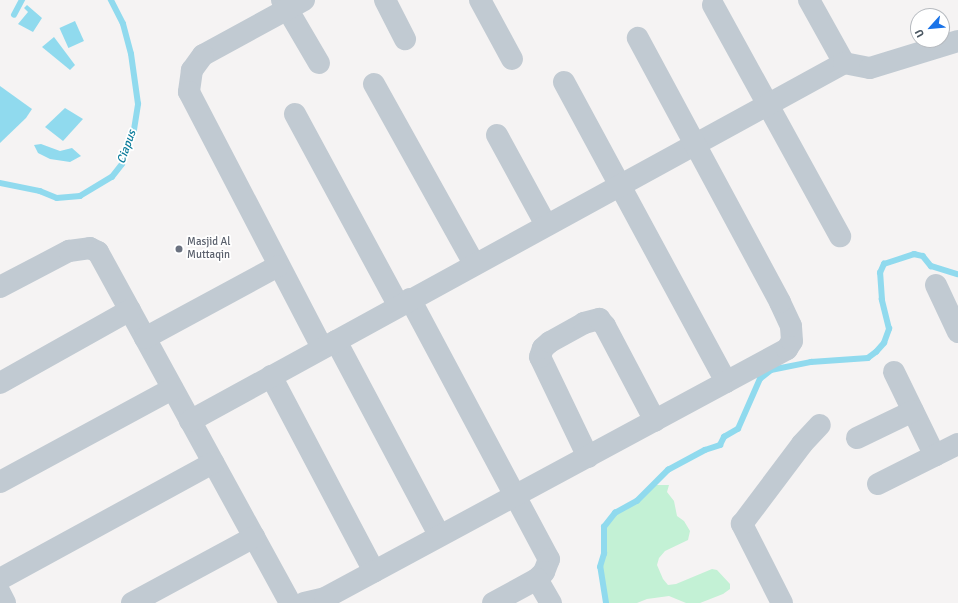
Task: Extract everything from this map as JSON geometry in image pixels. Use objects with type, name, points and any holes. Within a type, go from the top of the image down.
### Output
[{"type":"street","points":[[385,0],[405,39]]},
{"type":"street","points":[[480,0],[512,59]]},
{"type":"street","points":[[809,0],[844,63]]},
{"type":"street","points":[[319,63],[291,3],[204,55],[192,70],[189,92],[278,266],[329,344],[439,535]]},
{"type":"street","points":[[713,5],[769,104],[840,236]]},
{"type":"street","points":[[304,603],[325,598],[374,572],[439,535],[588,457],[787,349],[792,341],[791,326],[638,38]]},
{"type":"street","points":[[190,421],[546,224],[695,145],[844,63],[870,68],[958,41]]},
{"type":"street","points":[[564,82],[726,382]]},
{"type":"street","points":[[374,84],[474,264]]},
{"type":"street","points":[[295,114],[516,495],[549,559],[544,572],[537,579],[493,603]]},
{"type":"street","points":[[497,135],[546,224]]},
{"type":"street","points":[[0,287],[56,256],[74,250],[90,248],[98,252],[290,603]]},
{"type":"street","points":[[145,338],[278,266]]},
{"type":"street","points":[[936,285],[958,332]]},
{"type":"street","points":[[0,383],[130,310]]},
{"type":"street","points":[[588,457],[540,357],[543,348],[550,342],[584,323],[599,319],[605,326],[655,421]]},
{"type":"street","points":[[894,372],[935,456]]},
{"type":"street","points":[[271,376],[374,572]]},
{"type":"street","points":[[0,482],[172,389]]},
{"type":"street","points":[[857,438],[913,410]]},
{"type":"street","points":[[782,603],[742,524],[802,444],[820,425]]},
{"type":"street","points":[[878,484],[958,444]]},
{"type":"street","points":[[0,579],[213,463]]},
{"type":"street","points":[[132,603],[254,537]]},
{"type":"street","points":[[537,579],[551,603]]},
{"type":"street","points":[[0,593],[5,603]]},
{"type":"green space","points":[[656,485],[669,485],[667,492],[674,501],[677,516],[684,521],[690,531],[688,540],[665,551],[659,558],[657,565],[663,579],[668,585],[676,584],[712,569],[717,570],[730,584],[730,589],[723,594],[700,603],[686,603],[669,596],[647,599],[637,603],[607,603],[602,590],[601,567],[605,553],[605,528],[616,514],[638,502]]},
{"type":"water","points":[[27,5],[42,18],[33,32],[18,24],[28,12],[24,8]]},
{"type":"water","points":[[75,21],[84,41],[68,48],[59,28]]},
{"type":"water","points":[[54,37],[75,65],[70,70],[42,47]]},
{"type":"water","points":[[0,86],[32,109],[26,118],[0,143]]},
{"type":"water","points":[[65,108],[83,119],[63,141],[45,127]]},
{"type":"water","points":[[41,144],[60,151],[72,148],[81,156],[70,162],[50,159],[38,153],[34,145]]},
{"type":"waterway","points":[[14,15],[22,0]]},
{"type":"waterway","name":"Ciapus","points":[[0,183],[40,191],[57,198],[80,196],[112,177],[122,164],[134,130],[138,104],[131,54],[123,24],[111,0]]},
{"type":"waterway","points":[[606,603],[600,567],[604,554],[604,527],[615,513],[637,501],[668,470],[705,450],[720,445],[724,437],[738,429],[760,379],[771,370],[811,362],[868,358],[876,352],[884,343],[889,329],[882,300],[880,273],[884,264],[914,254],[923,256],[931,266],[958,274]]},
{"type":"place","name":"Masjid Al Muttaqin","points":[[179,249]]}]
